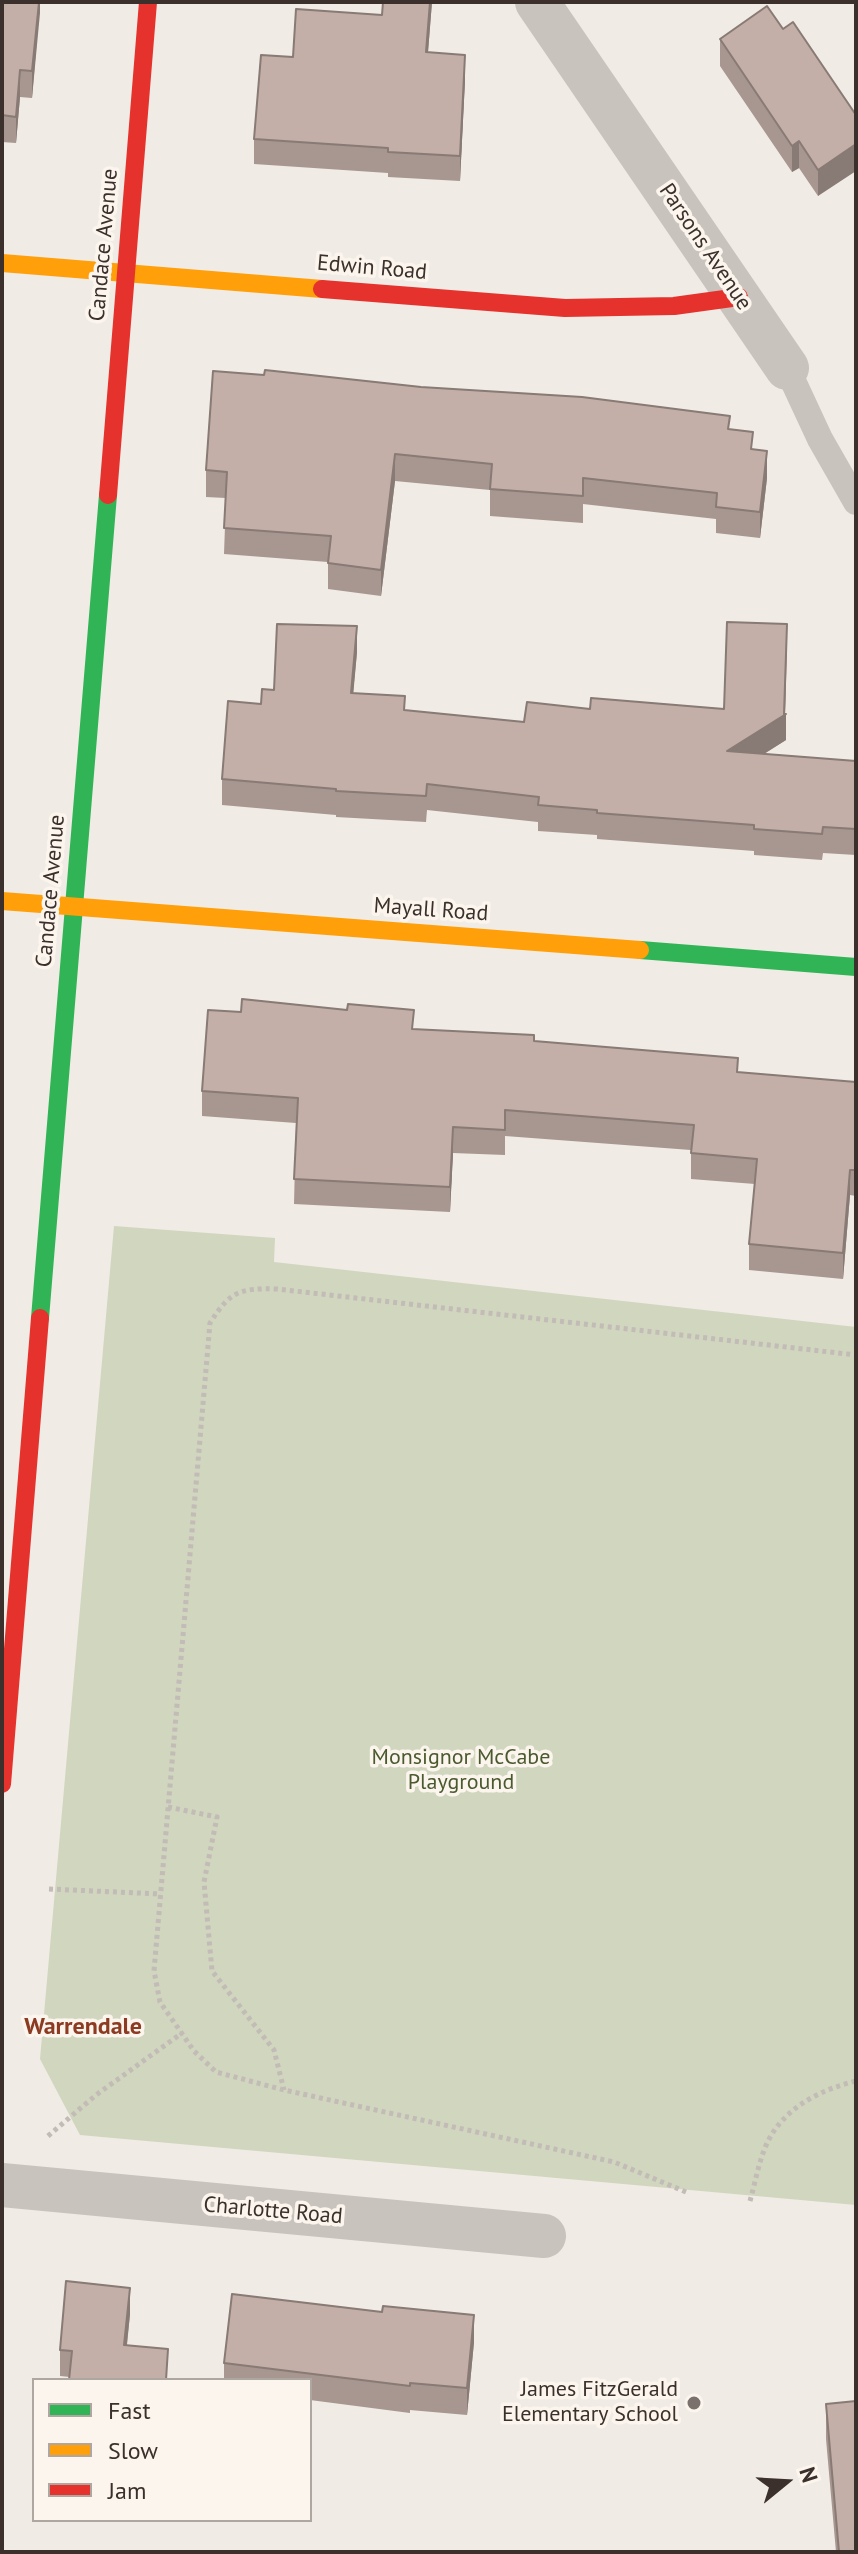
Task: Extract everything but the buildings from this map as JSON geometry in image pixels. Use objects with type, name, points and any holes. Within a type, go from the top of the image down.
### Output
[{"type":"street","name":"Candace Avenue","points":[[2,1784],[12,1544],[74,907],[148,2]]},
{"type":"street","name":"Parsons Avenue","points":[[537,2],[787,368]]},
{"type":"street","name":"Edwin Road","points":[[2,263],[565,308],[674,306],[739,297]]},
{"type":"street","name":"Mayall Road","points":[[2,901],[856,967]]},
{"type":"street","name":"Charlotte Road","points":[[2,2185],[544,2236]]},
{"type":"lane","name":"Parsons Avenue","points":[[787,368],[814,427],[856,502]]},
{"type":"path","points":[[686,2192],[614,2162],[284,2090],[216,2072],[194,2051],[160,2002],[154,1971],[210,1323],[224,1301],[249,1288],[277,1289],[856,1355]]},
{"type":"path","points":[[168,1807],[217,1817],[204,1882],[212,1971],[274,2050],[284,2090]]},
{"type":"path","points":[[49,1889],[161,1894]]},
{"type":"path","points":[[48,2136],[96,2095],[182,2033]]},
{"type":"path","points":[[750,2201],[770,2137],[783,2120],[813,2096],[856,2081]]},
{"type":"green space","name":"Monsignor McCabe Playground","points":[[114,1226],[275,1238],[274,1262],[856,1327],[856,2205],[80,2135],[40,2059]]},
{"type":"traffic: fast","points":[[40,1318],[108,495]]},
{"type":"traffic: fast","points":[[640,950],[856,967]]},
{"type":"traffic: slow","points":[[2,263],[322,289]]},
{"type":"traffic: slow","points":[[2,901],[640,950]]},
{"type":"traffic: jam","points":[[108,495],[148,2]]},
{"type":"traffic: jam","points":[[322,289],[565,308],[674,306],[739,297]]},
{"type":"traffic: jam","points":[[2,1784],[40,1318]]},
{"type":"place","name":"James FitzGerald Elementary School","points":[[694,2403]]},
{"type":"district","name":"Warrendale","points":[[83,2027]]}]
